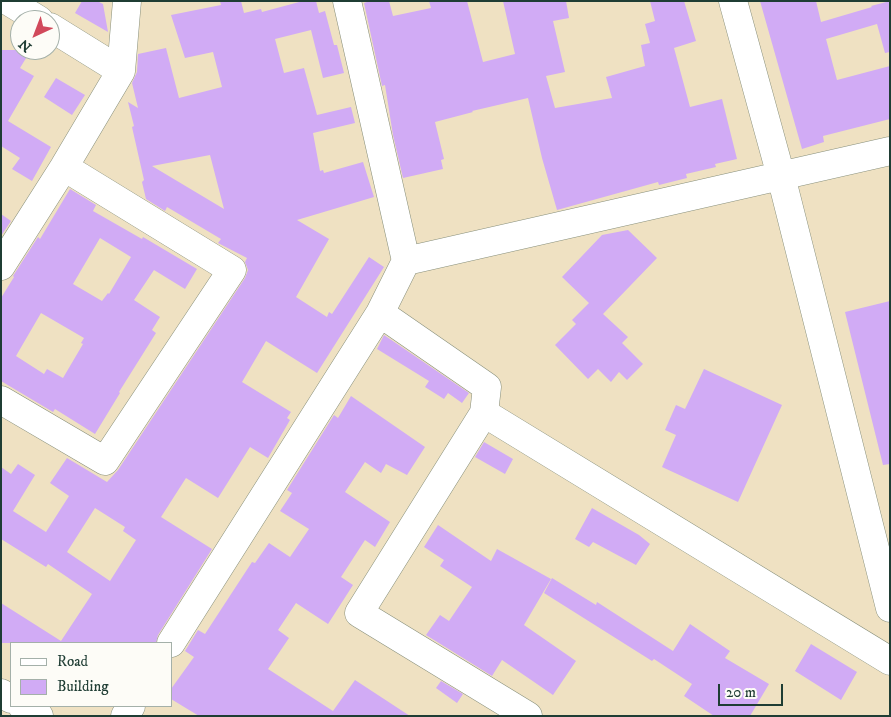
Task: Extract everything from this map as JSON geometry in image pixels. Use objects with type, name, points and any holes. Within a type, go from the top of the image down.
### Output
[{"type":"street","points":[[8,1],[23,10]]},
{"type":"street","points":[[1,266],[121,71],[127,1]]},
{"type":"street","points":[[172,642],[380,313],[406,261],[347,1]]},
{"type":"street","points":[[733,1],[781,176],[890,608]]},
{"type":"street","points":[[60,33],[121,71]]},
{"type":"street","points":[[406,261],[890,151]]},
{"type":"street","points":[[1,400],[105,460],[232,270],[64,166]]},
{"type":"street","points":[[380,313],[487,387],[484,414],[359,613],[528,716]]},
{"type":"street","points":[[484,414],[890,661]]},
{"type":"street","points":[[24,707],[39,716]]},
{"type":"building","points":[[82,1],[97,1],[103,4],[108,32],[75,13]]},
{"type":"building","points":[[220,1],[241,1],[244,13],[261,9],[262,12],[303,1],[316,1],[319,13],[325,11],[334,45],[337,45],[344,73],[323,78],[311,30],[275,39],[284,73],[304,68],[317,115],[351,107],[355,123],[313,133],[320,171],[323,170],[324,173],[363,162],[374,197],[297,220],[329,239],[296,297],[327,317],[329,312],[332,314],[369,257],[384,267],[317,373],[266,341],[242,382],[291,412],[287,418],[290,420],[268,458],[250,447],[218,498],[186,478],[161,517],[212,549],[158,635],[156,642],[1,643],[1,603],[61,641],[92,594],[48,564],[46,567],[1,539],[1,467],[11,474],[18,464],[35,475],[13,511],[46,532],[69,496],[50,483],[67,458],[107,482],[118,470],[245,278],[248,270],[245,262],[247,258],[218,243],[221,239],[167,207],[165,211],[146,199],[142,182],[144,180],[132,127],[134,126],[128,102],[138,108],[132,83],[137,72],[138,54],[166,48],[179,98],[222,87],[213,52],[185,58],[171,15],[221,5]],"holes":[[[210,155],[224,209],[152,166]],[[95,508],[125,527],[123,531],[136,540],[110,581],[67,552]]]},
{"type":"building","points":[[370,1],[389,1],[393,16],[431,8],[429,1],[467,1],[483,62],[515,54],[503,1],[566,1],[569,18],[553,21],[565,72],[546,76],[555,108],[612,98],[606,77],[645,66],[641,45],[650,43],[645,24],[655,21],[650,1],[684,1],[696,41],[674,48],[690,107],[722,99],[737,159],[715,164],[716,167],[686,174],[687,178],[659,185],[658,182],[557,210],[528,98],[435,122],[444,159],[441,160],[443,169],[403,178],[393,135],[385,85],[382,86],[364,3]]},
{"type":"building","points":[[760,1],[816,1],[821,22],[890,1],[890,52],[885,53],[877,24],[826,39],[837,80],[890,66],[890,119],[823,136],[824,142],[802,149]]},
{"type":"building","points":[[1,50],[10,50],[10,60],[25,60],[20,68],[34,76],[8,121],[51,147],[32,181],[12,169],[20,158],[1,146]]},
{"type":"building","points":[[56,78],[85,95],[72,115],[44,97]]},
{"type":"building","points":[[70,189],[96,205],[93,211],[142,239],[143,237],[197,269],[185,289],[154,270],[134,300],[160,317],[152,330],[156,333],[95,434],[55,409],[53,412],[1,381],[1,298],[38,237],[40,239]],"holes":[[[100,238],[131,257],[109,294],[102,301],[73,284]],[[41,313],[84,338],[81,343],[83,344],[63,378],[47,369],[44,374],[16,356]]]},
{"type":"building","points":[[1,214],[11,221],[1,236]]},
{"type":"building","points":[[628,230],[657,258],[603,314],[628,337],[622,343],[643,364],[627,380],[619,372],[611,382],[598,369],[588,379],[555,345],[576,324],[572,320],[589,303],[562,277],[602,235]]},
{"type":"building","points":[[890,301],[890,464],[883,465],[845,312]]},
{"type":"building","points":[[384,335],[469,393],[462,403],[448,393],[444,399],[425,387],[429,381],[377,349]]},
{"type":"building","points":[[704,369],[782,405],[738,502],[662,467],[676,435],[665,430],[676,405],[685,409]]},
{"type":"building","points":[[351,396],[425,447],[407,475],[386,464],[381,473],[365,462],[345,492],[390,522],[375,547],[365,540],[341,577],[353,585],[328,624],[296,603],[278,630],[289,638],[268,669],[333,711],[355,680],[410,716],[199,716],[172,700],[172,688],[194,657],[185,651],[198,630],[205,634],[252,562],[255,563],[269,543],[290,557],[309,529],[280,511],[292,493],[287,490],[334,415],[338,418]]},
{"type":"building","points":[[484,442],[513,459],[505,474],[475,457]]},
{"type":"building","points":[[592,508],[639,535],[650,544],[636,565],[593,542],[589,547],[575,539]]},
{"type":"building","points":[[438,525],[491,561],[497,549],[551,579],[524,625],[576,661],[553,695],[502,660],[492,676],[426,635],[440,615],[449,621],[472,587],[440,566],[444,560],[424,547]]},
{"type":"building","points":[[552,578],[596,605],[597,602],[673,651],[690,624],[730,651],[725,658],[769,684],[750,716],[714,716],[684,696],[692,684],[544,593]]},
{"type":"building","points":[[811,644],[857,672],[841,700],[795,671]]},
{"type":"building","points":[[441,681],[463,694],[457,703],[436,688]]}]
